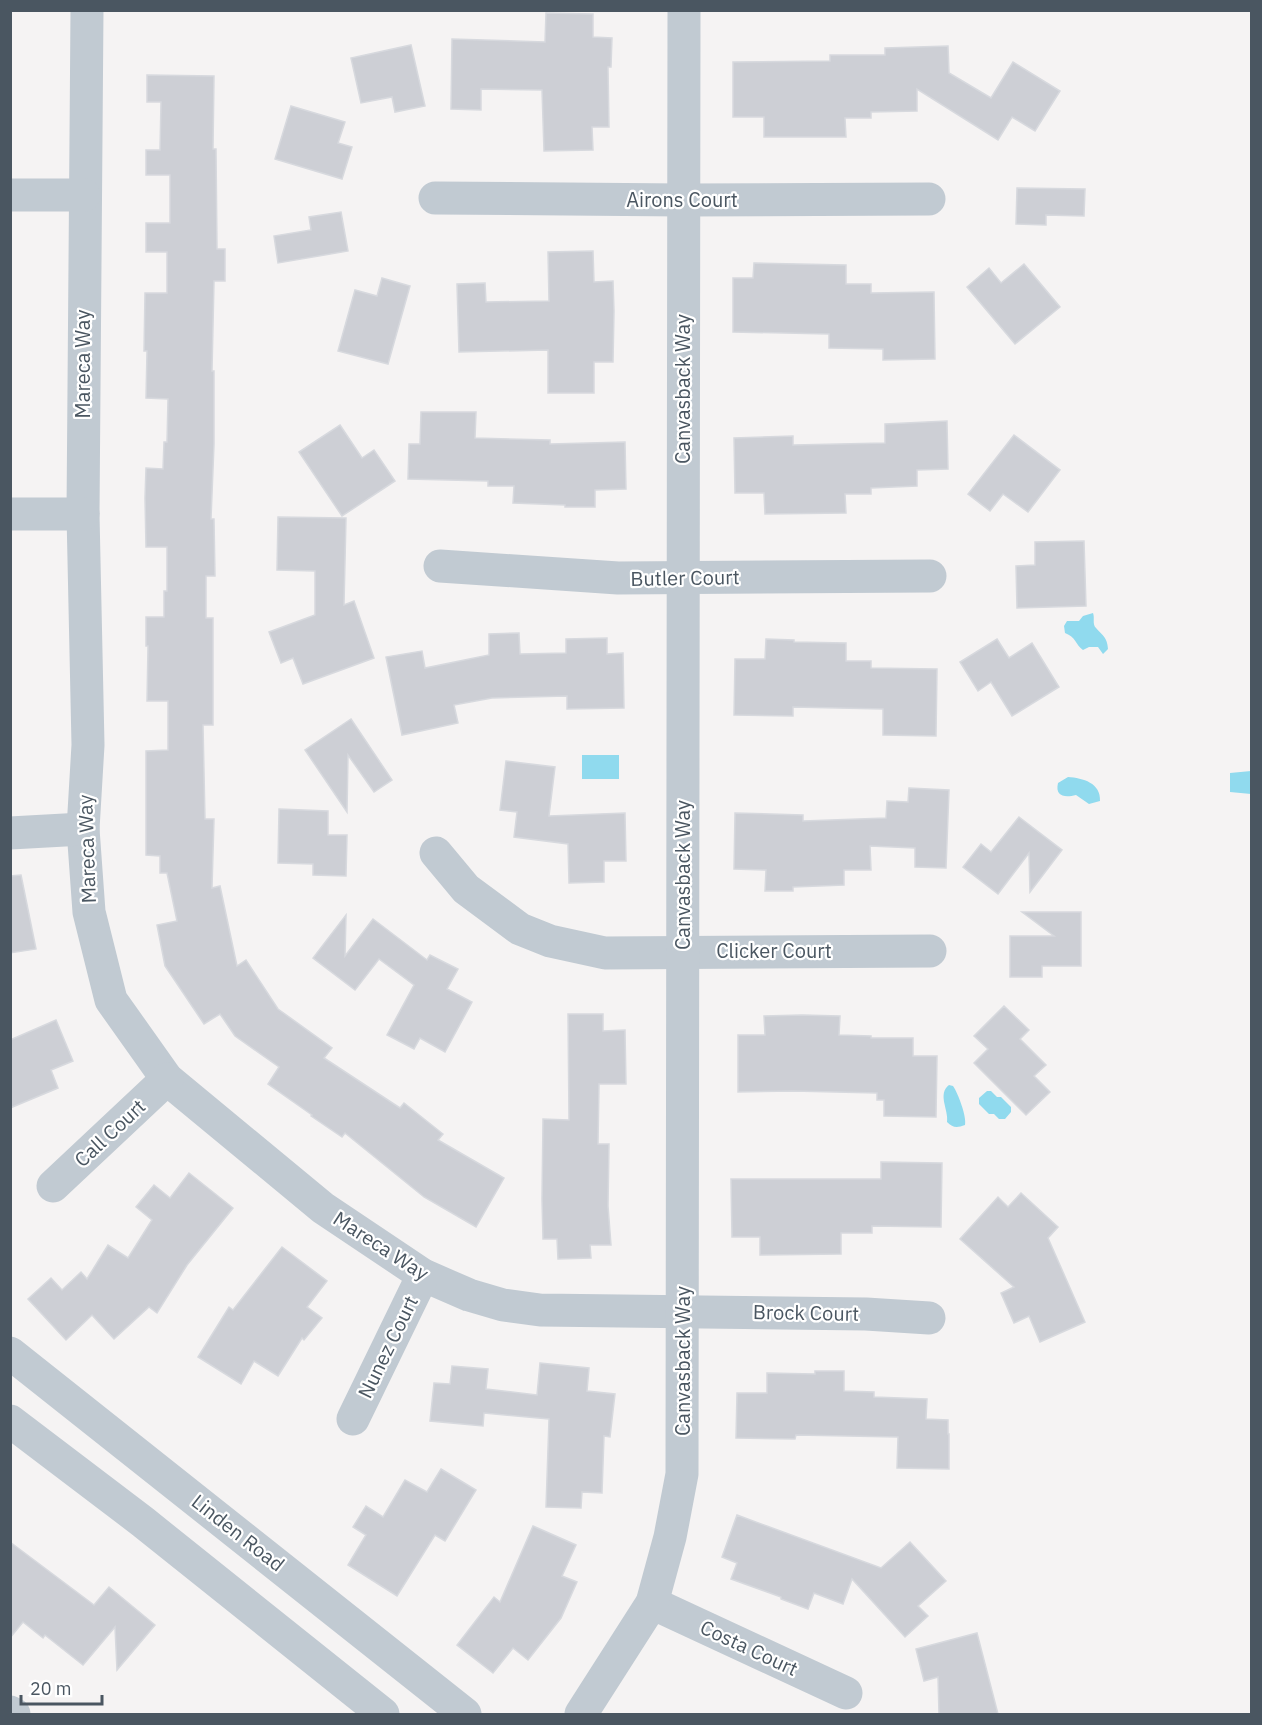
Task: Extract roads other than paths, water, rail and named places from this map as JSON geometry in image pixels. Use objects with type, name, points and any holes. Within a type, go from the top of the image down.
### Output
[{"type":"street","name":"Mareca Way","points":[[87,10],[83,514],[88,745],[83,829],[89,912],[111,1000],[167,1079],[323,1208],[423,1275],[469,1295],[503,1305],[540,1310],[683,1312]]},
{"type":"street","name":"Canvasback Way","points":[[581,1714],[652,1603],[670,1537],[682,1474],[684,10]]},
{"type":"street","points":[[10,195],[84,195]]},
{"type":"street","name":"Airons Court","points":[[435,198],[929,199]]},
{"type":"street","points":[[10,514],[83,514]]},
{"type":"street","name":"Butler Court","points":[[440,566],[618,578],[930,576]]},
{"type":"street","points":[[10,833],[83,829]]},
{"type":"street","name":"Clicker Court","points":[[436,853],[466,889],[520,929],[550,941],[604,953],[930,951]]},
{"type":"street","name":"Call Court","points":[[53,1186],[167,1079]]},
{"type":"street","name":"Nunez Court","points":[[353,1419],[423,1275]]},
{"type":"street","name":"Brock Court","points":[[683,1312],[866,1314],[929,1318]]},
{"type":"street","name":"Linden Road","points":[[10,1353],[465,1714]]},
{"type":"street","points":[[10,1421],[143,1522],[383,1714]]},
{"type":"street","name":"Costa Court","points":[[652,1603],[846,1693]]},
{"type":"street","points":[[10,1712],[14,1714]]},
{"type":"water","points":[[1093,613],[1095,626],[1107,642],[1108,649],[1103,654],[1098,647],[1083,650],[1071,636],[1065,633],[1064,626],[1067,621],[1079,621],[1083,616]]},
{"type":"water","points":[[582,755],[619,755],[619,779],[582,779]]},
{"type":"water","points":[[1251,771],[1251,794],[1230,792],[1230,773]]},
{"type":"water","points":[[1068,777],[1085,780],[1094,786],[1100,795],[1100,801],[1089,804],[1076,795],[1061,795],[1057,787],[1058,783]]},
{"type":"water","points":[[949,1085],[953,1086],[960,1099],[965,1117],[965,1125],[960,1127],[947,1122],[944,1093]]},
{"type":"water","points":[[987,1091],[1001,1097],[1011,1107],[1011,1112],[1005,1119],[989,1114],[979,1104],[979,1098]]}]
